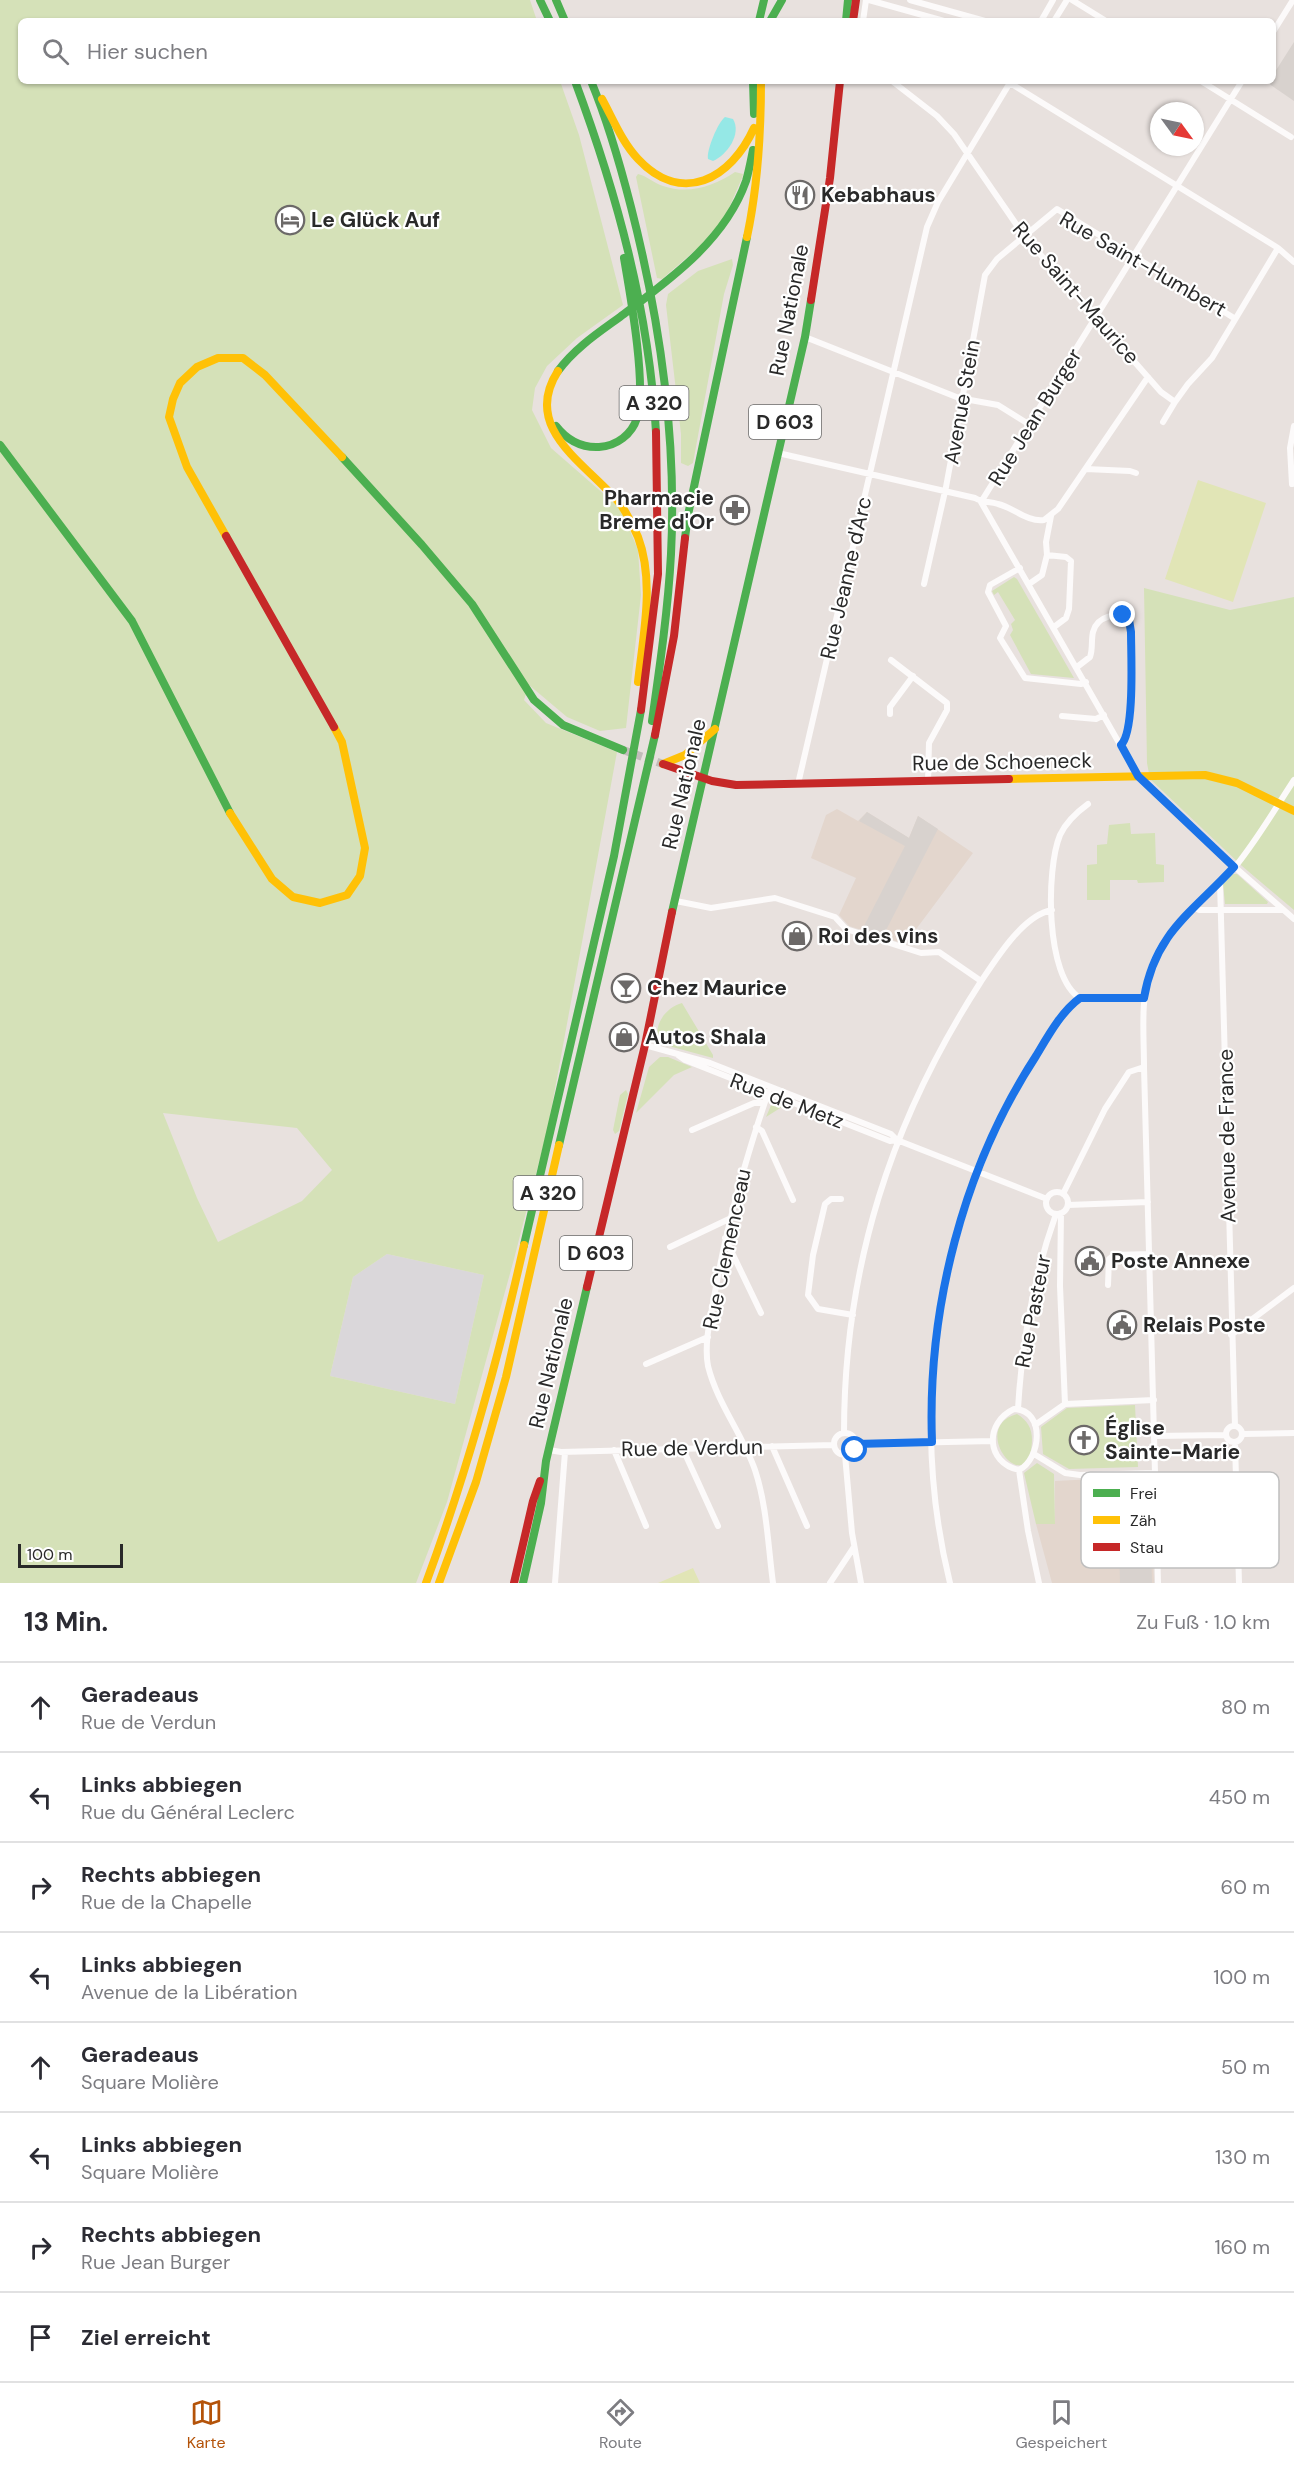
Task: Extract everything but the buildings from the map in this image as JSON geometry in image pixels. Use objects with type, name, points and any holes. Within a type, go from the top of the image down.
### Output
[{"type":"main road","points":[[540,0],[549,18]]},
{"type":"main road","points":[[556,0],[564,18]]},
{"type":"main road","points":[[760,18],[764,0]]},
{"type":"main road","points":[[772,18],[782,0]]},
{"type":"main road","points":[[846,18],[848,0]]},
{"type":"main road","points":[[853,18],[856,0]]},
{"type":"main road","name":"A 320","points":[[426,1583],[464,1479],[493,1375],[613,861],[638,735],[656,602],[659,520],[657,444],[647,340],[620,216],[595,133],[576,84]]},
{"type":"main road","name":"A 320","points":[[439,1583],[476,1482],[506,1377],[639,798],[668,604],[672,520],[670,442],[659,338],[641,244],[617,157],[592,84]]},
{"type":"main road","points":[[593,84],[626,143],[638,159],[651,172],[667,179],[685,183],[694,182],[724,171],[744,148],[754,128]]},
{"type":"main road","points":[[672,280],[711,241],[733,212],[747,180],[752,162],[753,84]]},
{"type":"main road","points":[[639,798],[658,725],[674,636],[688,515],[755,198],[759,158],[761,84]]},
{"type":"main road","name":"Rue Nationale","points":[[514,1583],[533,1501],[549,1450],[645,1045],[805,337],[830,178],[841,84]]},
{"type":"main road","points":[[638,735],[638,683],[645,591],[639,539],[631,520],[614,496],[558,440],[549,422],[546,407],[548,390],[563,364],[581,347],[703,255],[728,227],[744,198],[759,158]]},
{"type":"main road","points":[[614,324],[567,367],[557,380],[553,391],[550,406],[558,429],[580,445],[603,447],[614,444],[628,433],[636,419],[640,399],[635,330],[620,239],[620,216]]},
{"type":"main road","points":[[0,445],[132,621],[224,803],[272,879],[293,897],[320,903],[347,895],[360,876],[365,848],[342,742],[187,467],[169,417],[180,382],[197,367],[218,358],[243,358],[265,375],[451,578],[484,620],[515,675],[532,698],[548,714],[567,726],[623,750]]},
{"type":"main road","name":"Rue de Schoeneck","points":[[715,729],[685,755],[663,764],[704,778],[735,785],[1204,775],[1251,789],[1294,811]]},
{"type":"main road","name":"Rue Nationale","points":[[523,1583],[541,1503],[546,1461]]},
{"type":"street","points":[[864,18],[867,0],[933,18]]},
{"type":"street","points":[[910,0],[974,18]]},
{"type":"street","points":[[1043,18],[1053,0]]},
{"type":"street","points":[[1056,18],[1066,0]]},
{"type":"street","points":[[1072,0],[1101,18]]},
{"type":"street","points":[[1276,27],[1293,0]]},
{"type":"street","name":"Rue Saint-Maurice","points":[[896,84],[943,122],[968,152],[1024,237],[1148,377],[1086,470],[1052,516]]},
{"type":"street","name":"Rue Jeanne d'Arc","points":[[798,784],[927,227],[938,202],[1009,84]]},
{"type":"street","points":[[1013,84],[1278,248],[1294,262]]},
{"type":"street","points":[[1206,84],[1291,137]]},
{"type":"street","name":"Rue Jean Burger","points":[[1240,84],[981,502],[1138,776],[1234,867],[1294,919]]},
{"type":"street","name":"Rue Saint-Humbert","points":[[1024,237],[1057,209],[1234,318]]},
{"type":"street","name":"Avenue Stein","points":[[924,584],[945,491],[985,275],[997,259],[1024,237]]},
{"type":"street","points":[[1163,422],[1188,384],[1212,358],[1278,248]]},
{"type":"street","points":[[805,337],[962,398],[998,405],[1030,425]]},
{"type":"street","points":[[1148,377],[1161,392],[1175,402]]},
{"type":"street","points":[[1292,484],[1290,448],[1294,426]]},
{"type":"street","points":[[778,453],[975,498],[981,502],[998,504],[1036,520],[1044,520],[1052,516]]},
{"type":"street","points":[[1086,470],[1136,473]]},
{"type":"street","points":[[1029,584],[1042,575],[1052,516]]},
{"type":"street","points":[[1047,555],[1066,557],[1071,561],[1069,609],[1066,618],[1054,627]]},
{"type":"street","points":[[1020,568],[990,585],[988,592],[1006,626],[1000,638],[1025,678],[1074,684],[1086,682]]},
{"type":"street","points":[[1077,667],[1090,657],[1094,630],[1098,624],[1112,615],[1123,615],[1129,620],[1131,632],[1130,725],[1126,740],[1121,745]]},
{"type":"street","points":[[891,660],[945,700],[948,707],[929,742],[928,782]]},
{"type":"street","points":[[890,714],[890,707],[913,676]]},
{"type":"street","points":[[1062,716],[1096,719],[1104,715]]},
{"type":"street","points":[[1155,1472],[1144,998],[1155,956],[1177,924],[1234,867],[1294,780]]},
{"type":"street","points":[[1083,999],[1073,994],[1059,966],[1055,949],[1051,876],[1057,844],[1070,820],[1088,804]]},
{"type":"street","name":"Avenue de France","points":[[1220,882],[1235,1426]]},
{"type":"street","points":[[676,901],[711,908],[775,898],[835,917],[846,929],[921,953],[939,952],[981,981]]},
{"type":"street","points":[[1194,907],[1199,910],[1283,910]]},
{"type":"street","points":[[844,1433],[846,1383],[853,1315],[867,1239],[897,1140],[940,1047],[981,981],[1023,926],[1033,917],[1052,910]]},
{"type":"street","points":[[950,1583],[937,1510],[932,1442],[932,1379],[940,1311],[954,1247],[977,1173],[1020,1081],[1072,1004],[1083,999],[1144,998]]},
{"type":"street","name":"Rue de Metz","points":[[645,1045],[695,1058],[752,1084],[850,1122],[891,1134],[897,1140],[1047,1199]]},
{"type":"street","points":[[1063,1194],[1105,1109],[1129,1072],[1144,1067]]},
{"type":"street","name":"Rue Clemenceau","points":[[768,1090],[725,1237],[708,1337],[708,1365],[754,1469],[760,1491],[773,1583]]},
{"type":"street","points":[[692,1130],[753,1103],[764,1103]]},
{"type":"street","points":[[756,1127],[762,1131],[793,1200]]},
{"type":"street","points":[[1063,1194],[1054,1193],[1047,1199],[1048,1209],[1059,1214],[1065,1404]]},
{"type":"street","points":[[1063,1194],[1068,1205],[1148,1202]]},
{"type":"street","points":[[842,1199],[831,1199],[825,1204],[813,1255],[808,1295],[818,1309],[853,1315]]},
{"type":"street","name":"Rue Pasteur","points":[[1018,1409],[1022,1351],[1028,1313],[1042,1255],[1059,1214],[1068,1205]]},
{"type":"street","points":[[670,1247],[729,1219]]},
{"type":"street","points":[[725,1237],[761,1313]]},
{"type":"street","points":[[1108,1285],[1109,1259],[1114,1255],[1150,1254]]},
{"type":"street","points":[[1231,1335],[1294,1288]]},
{"type":"street","points":[[646,1364],[708,1337]]},
{"type":"street","points":[[1035,1425],[1065,1404],[1154,1400]]},
{"type":"street","points":[[1018,1409],[1025,1413],[1035,1425],[1037,1442],[1034,1454],[1027,1466],[1019,1470],[1004,1465],[993,1448],[994,1428],[1001,1417],[1005,1413],[1018,1409]]},
{"type":"street","points":[[1235,1426],[1241,1429],[1243,1434],[1240,1441],[1235,1443],[1230,1442],[1226,1435],[1229,1428],[1235,1426]]},
{"type":"street","points":[[844,1433],[851,1435],[856,1444],[853,1452],[845,1455],[839,1453],[834,1445],[838,1436],[844,1433]]},
{"type":"street","points":[[1243,1434],[1294,1433]]},
{"type":"street","points":[[1155,1436],[1226,1435]]},
{"type":"street","points":[[856,1444],[993,1441]]},
{"type":"street","points":[[1235,1443],[1236,1472]]},
{"type":"street","name":"Rue de Verdun","points":[[549,1450],[565,1452],[682,1447],[834,1445]]},
{"type":"street","points":[[772,1446],[807,1526]]},
{"type":"street","points":[[682,1447],[718,1526]]},
{"type":"street","points":[[614,1450],[646,1526]]},
{"type":"street","points":[[555,1583],[565,1452]]},
{"type":"street","points":[[1034,1454],[1065,1473],[1081,1475]]},
{"type":"street","points":[[845,1455],[854,1547],[861,1583]]},
{"type":"street","points":[[1019,1470],[1030,1540],[1040,1583]]},
{"type":"street","points":[[830,1583],[854,1547]]},
{"type":"street","points":[[1158,1568],[1158,1583]]},
{"type":"street","points":[[1239,1568],[1239,1583]]},
{"type":"shaded area","points":[[1294,42],[1294,101],[1269,84],[1276,84],[1276,70]]},
{"type":"shaded area","points":[[837,809],[858,821],[867,812],[909,838],[918,816],[973,853],[905,944],[849,926],[839,915],[856,878],[811,858],[826,815]]},
{"type":"shaded area","points":[[867,812],[909,838],[918,816],[938,829],[883,936],[862,930],[905,846],[859,821]]},
{"type":"shaded area","points":[[387,1254],[484,1275],[455,1404],[330,1376],[353,1277]]},
{"type":"shaded area","points":[[1081,1480],[1081,1568],[1153,1568],[1154,1583],[1052,1583],[1036,1524],[1055,1524],[1055,1481]]},
{"type":"shaded area","points":[[1120,1568],[1152,1568],[1152,1583],[1120,1583]]},
{"type":"green space","points":[[0,0],[530,0],[536,18],[18,18],[18,84],[561,84],[579,135],[623,305],[577,338],[547,366],[535,388],[532,410],[551,448],[621,509],[638,550],[641,595],[626,728],[600,731],[567,717],[529,685],[524,700],[546,723],[617,752],[548,1127],[447,1502],[416,1583],[0,1583]],"holes":[[[163,1113],[297,1128],[332,1170],[302,1201],[218,1242],[197,1198]],[[387,1254],[484,1275],[455,1404],[330,1376],[353,1277]]]},
{"type":"green space","points":[[735,172],[743,174],[725,217],[699,247],[662,279],[657,278],[636,177],[638,174],[663,186],[682,190],[710,185]]},
{"type":"green space","points":[[732,259],[733,265],[724,294],[693,463],[688,466],[681,463],[681,434],[666,305],[668,294],[698,271]]},
{"type":"green space","points":[[1198,480],[1266,503],[1233,602],[1165,579]]},
{"type":"green space","points":[[1014,577],[1074,678],[1031,674],[1010,635],[1013,630],[1011,624],[1015,620],[998,592],[994,595],[992,591]]},
{"type":"green space","points":[[1144,588],[1230,610],[1294,597],[1294,910],[1242,866],[1150,779],[1147,763]]},
{"type":"green space","points":[[1130,823],[1131,834],[1155,833],[1156,864],[1164,865],[1164,882],[1138,883],[1137,880],[1110,880],[1110,900],[1087,900],[1087,865],[1097,864],[1097,845],[1107,844],[1109,825]]},
{"type":"green space","points":[[1233,874],[1237,874],[1268,902],[1267,904],[1225,904],[1223,884]]},
{"type":"green space","points":[[682,1003],[713,1058],[665,1045],[658,1039],[658,1027],[663,1016],[671,1008]]},
{"type":"green space","points":[[660,1057],[668,1057],[692,1067],[674,1075],[636,1113],[649,1067]]},
{"type":"green space","points":[[626,1090],[628,1094],[619,1131],[615,1134],[613,1130],[620,1095]]},
{"type":"green space","points":[[772,1103],[785,1105],[766,1117]]},
{"type":"green space","points":[[1135,1405],[1138,1467],[1069,1469],[1043,1454],[1041,1427],[1067,1408]]},
{"type":"green space","points":[[1017,1414],[1024,1419],[1032,1436],[1029,1458],[1022,1465],[1013,1464],[999,1445],[998,1433],[1003,1422]]},
{"type":"green space","points":[[1037,1463],[1054,1474],[1055,1524],[1036,1524],[1024,1473]]},
{"type":"green space","points":[[693,1568],[700,1583],[658,1583]]},
{"type":"water","points":[[725,117],[733,119],[736,131],[728,149],[713,161],[708,159],[709,150],[716,130]]},
{"type":"tunnel","points":[[623,750],[663,764]]},
{"type":"traffic: fast","points":[[540,0],[549,18]]},
{"type":"traffic: fast","points":[[556,0],[564,18]]},
{"type":"traffic: fast","points":[[760,18],[764,0]]},
{"type":"traffic: fast","points":[[772,18],[782,0]]},
{"type":"traffic: fast","points":[[846,18],[848,0]]},
{"type":"traffic: fast","points":[[576,84],[604,166],[629,254],[646,342],[656,432]]},
{"type":"traffic: fast","points":[[592,84],[618,159],[641,250],[658,336],[669,423],[671,554],[666,617],[652,721]]},
{"type":"traffic: fast","points":[[753,84],[754,114]]},
{"type":"traffic: fast","points":[[558,371],[579,348],[676,274],[710,241],[737,203],[746,181],[753,150]]},
{"type":"traffic: fast","points":[[685,538],[747,237]]},
{"type":"traffic: fast","points":[[556,426],[575,442],[599,447],[618,442],[635,424],[640,404],[639,363],[624,258]]},
{"type":"traffic: fast","points":[[672,912],[805,337],[811,300]]},
{"type":"traffic: fast","points":[[0,445],[132,621],[230,813]]},
{"type":"traffic: fast","points":[[342,457],[472,604],[534,700],[563,725],[623,750]]},
{"type":"traffic: fast","points":[[524,1245],[614,856],[641,710]]},
{"type":"traffic: fast","points":[[559,1145],[655,735]]},
{"type":"traffic: fast","points":[[523,1583],[541,1503],[546,1461],[587,1287]]},
{"type":"traffic: slow","points":[[747,237],[758,159],[761,84]]},
{"type":"traffic: slow","points":[[602,99],[622,138],[632,152],[655,173],[671,181],[688,183],[704,180],[719,173],[744,146],[754,128]]},
{"type":"traffic: slow","points":[[226,536],[187,467],[169,417],[180,383],[197,367],[218,358],[243,358],[265,375],[342,457]]},
{"type":"traffic: slow","points":[[558,371],[548,392],[547,411],[553,429],[577,461],[621,505],[638,537],[643,554],[647,591],[638,682]]},
{"type":"traffic: slow","points":[[230,813],[272,879],[293,897],[320,903],[347,895],[360,876],[365,848],[342,742],[334,727]]},
{"type":"traffic: slow","points":[[663,764],[685,755],[715,729]]},
{"type":"traffic: slow","points":[[1009,779],[1205,775],[1237,783],[1294,811]]},
{"type":"traffic: slow","points":[[439,1583],[476,1482],[506,1377],[559,1145]]},
{"type":"traffic: slow","points":[[426,1583],[481,1416],[524,1245]]},
{"type":"traffic: jam","points":[[853,18],[856,0]]},
{"type":"traffic: jam","points":[[811,300],[830,178],[840,84]]},
{"type":"traffic: jam","points":[[641,710],[658,574],[656,432]]},
{"type":"traffic: jam","points":[[226,536],[334,727]]},
{"type":"traffic: jam","points":[[655,735],[674,636],[685,538]]},
{"type":"traffic: jam","points":[[663,764],[712,781],[736,785],[1009,779]]},
{"type":"traffic: jam","points":[[587,1287],[645,1045],[672,912]]},
{"type":"traffic: jam","points":[[514,1583],[533,1501],[540,1481]]},
{"type":"place","name":"Kebabhaus","points":[[800,195]]},
{"type":"place","name":"Le Glück Auf","points":[[290,220]]},
{"type":"place","name":"Pharmacie Breme d'Or","points":[[735,510]]},
{"type":"place","name":"Roi des vins","points":[[797,936]]},
{"type":"place","name":"Chez Maurice","points":[[626,988]]},
{"type":"place","name":"Autos Shala","points":[[624,1037]]},
{"type":"place","name":"Poste Annexe","points":[[1090,1261]]},
{"type":"place","name":"Relais Poste","points":[[1122,1325]]},
{"type":"place","name":"Église Sainte-Marie","points":[[1084,1440]]},
{"type":"route","points":[[855,1450],[856,1444],[932,1442],[932,1379],[940,1311],[954,1247],[977,1173],[1004,1112],[1046,1040],[1072,1004],[1080,998],[1144,998],[1150,969],[1165,940],[1177,924],[1234,867],[1138,776],[1121,745],[1126,740],[1130,725],[1131,632],[1129,620],[1123,615]]}]
